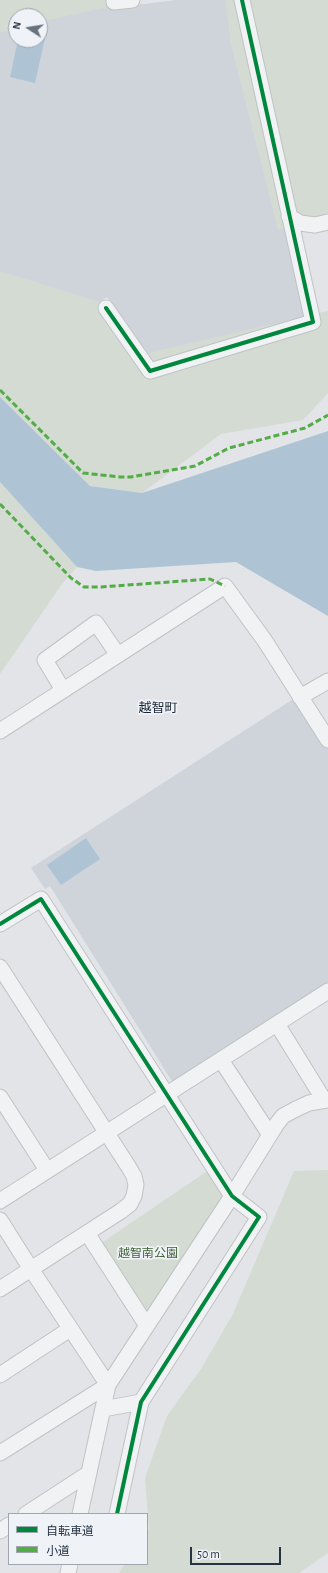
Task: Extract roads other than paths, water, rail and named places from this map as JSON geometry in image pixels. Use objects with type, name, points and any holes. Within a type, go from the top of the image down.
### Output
[{"type":"street","points":[[114,2],[132,0]]},
{"type":"street","points":[[106,308],[150,371],[313,322],[242,0]]},
{"type":"street","points":[[289,216],[300,223],[315,226],[328,222]]},
{"type":"street","points":[[0,731],[225,586],[265,641],[328,740]]},
{"type":"street","points":[[63,690],[45,660],[96,624],[118,654]]},
{"type":"street","points":[[300,697],[328,681]]},
{"type":"street","points":[[0,924],[41,899],[232,1196],[260,1217],[141,1402],[117,1513]]},
{"type":"street","points":[[0,967],[134,1176],[136,1185],[134,1196],[130,1204],[121,1211],[0,1289]]},
{"type":"street","points":[[0,1201],[328,991]]},
{"type":"street","points":[[80,1513],[108,1385],[232,1196],[276,1125],[283,1116],[309,1103],[326,1100],[277,1024]]},
{"type":"street","points":[[221,1060],[270,1135]]},
{"type":"street","points":[[0,1097],[47,1170]]},
{"type":"street","points":[[0,1220],[108,1385]]},
{"type":"street","points":[[87,1233],[146,1326]]},
{"type":"street","points":[[0,1375],[70,1329]]},
{"type":"street","points":[[0,1453],[108,1385]]},
{"type":"street","points":[[103,1409],[141,1402]]},
{"type":"street","points":[[28,1513],[89,1473]]},
{"type":"water","points":[[16,48],[43,48],[35,83],[10,77]]},
{"type":"water","points":[[0,397],[90,486],[142,493],[328,431],[328,616],[236,562],[96,571],[77,567],[0,482]]},
{"type":"water","points":[[86,838],[100,859],[61,885],[47,865]]},
{"type":"district","name":"越智町","points":[[158,708]]},
{"type":"park label","name":"越智南公園","points":[[148,1253]]}]
